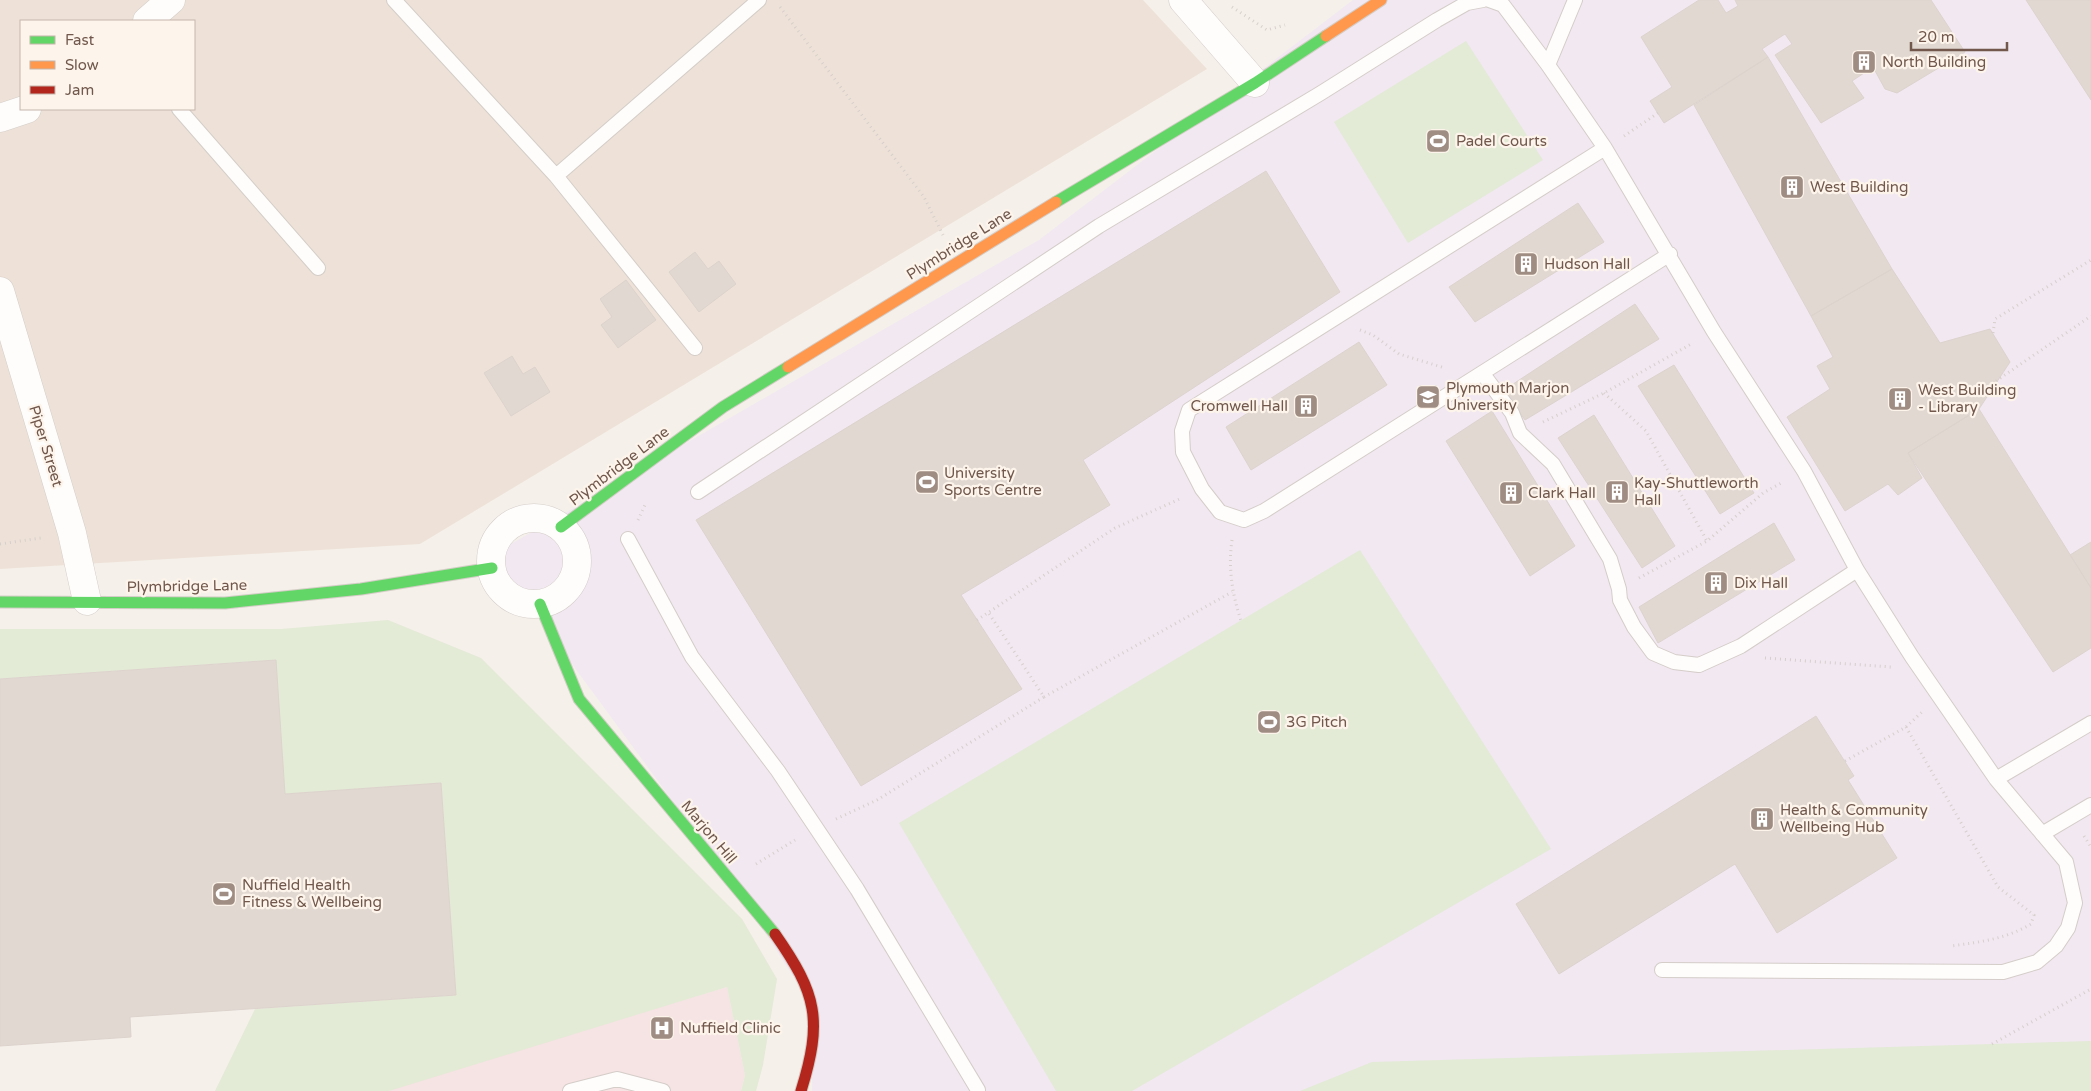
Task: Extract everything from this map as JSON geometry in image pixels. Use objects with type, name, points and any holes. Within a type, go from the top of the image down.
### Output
[{"type":"street","points":[[148,20],[171,0]]},
{"type":"street","points":[[1183,0],[1255,83]]},
{"type":"street","name":"Plymbridge Lane","points":[[561,527],[723,407],[1134,154],[1255,83],[1381,0]]},
{"type":"street","points":[[0,118],[24,110]]},
{"type":"street","name":"Piper Street","points":[[0,291],[72,533],[87,601]]},
{"type":"street","points":[[529,518],[543,518],[561,527],[574,544],[577,558],[576,572],[570,585],[560,596],[540,604],[520,601],[509,595],[496,580],[492,568],[492,555],[496,542],[504,530],[515,522],[529,518]]},
{"type":"street","name":"Plymbridge Lane","points":[[0,602],[225,602],[361,589],[492,568]]},
{"type":"street","name":"Marjon Hill","points":[[540,604],[579,699],[730,879],[774,933],[799,969],[813,1007],[808,1070],[801,1091]]},
{"type":"lane","points":[[394,0],[556,176],[695,348]]},
{"type":"lane","points":[[556,176],[759,0]]},
{"type":"lane","points":[[698,492],[1099,226],[1437,20],[1467,3],[1483,0]]},
{"type":"lane","points":[[1489,0],[1503,5],[1548,65],[1605,148],[1670,254],[1714,332],[1804,471],[1857,570],[1912,657],[1996,779],[2066,862],[2075,903],[2068,928],[2056,946],[2037,962],[2003,972],[1662,970]]},
{"type":"lane","points":[[1548,65],[1575,0]]},
{"type":"lane","points":[[180,110],[318,268]]},
{"type":"lane","points":[[1605,148],[1189,410],[1182,431],[1183,452],[1202,489],[1220,512],[1244,520],[1264,511],[1670,254]]},
{"type":"lane","points":[[1480,376],[1512,413],[1520,433],[1553,464],[1610,559],[1619,589],[1620,600],[1634,627],[1653,653],[1674,662],[1699,665],[1741,646],[1857,570]]},
{"type":"lane","points":[[628,539],[692,657],[778,771],[857,890],[978,1090]]},
{"type":"lane","points":[[1996,779],[2091,723]]},
{"type":"lane","points":[[2042,834],[2091,805]]},
{"type":"lane","points":[[570,1091],[617,1079],[662,1091]]},
{"type":"path","points":[[774,0],[924,197],[957,262]]},
{"type":"path","points":[[1230,6],[1267,30],[1294,22]]},
{"type":"path","points":[[1605,148],[1658,113]]},
{"type":"path","points":[[1993,333],[1995,319],[2091,260]]},
{"type":"path","points":[[1996,381],[2091,316]]},
{"type":"path","points":[[1335,318],[1373,335],[1399,354],[1480,376]]},
{"type":"path","points":[[2084,320],[2091,322]]},
{"type":"path","points":[[1520,433],[1604,393],[1714,332]]},
{"type":"path","points":[[1604,393],[1646,431],[1707,542]]},
{"type":"path","points":[[1619,589],[1707,542],[1763,493],[1804,471]]},
{"type":"path","points":[[977,620],[1115,528],[1202,489]]},
{"type":"path","points":[[1235,517],[1230,557],[1232,592],[1241,621]]},
{"type":"path","points":[[0,544],[72,533]]},
{"type":"path","points":[[730,879],[816,828],[877,800],[1044,697],[1232,592]]},
{"type":"path","points":[[988,612],[1044,697]]},
{"type":"path","points":[[1741,646],[1756,658],[1872,666],[1891,667],[1912,657]]},
{"type":"path","points":[[1845,761],[1906,727],[1939,697]]},
{"type":"path","points":[[1906,727],[1998,887],[2034,915],[2032,924],[2017,933],[1988,941],[1949,946]]},
{"type":"path","points":[[1992,1044],[2091,988]]},
{"type":"shaded area","points":[[0,0],[1143,0],[1207,69],[420,544],[0,569]]},
{"type":"shaded area","name":"Plymouth Marjon University","points":[[1353,0],[2091,0],[2091,1091],[812,1091],[813,1007],[730,879],[492,555],[1039,240]]},
{"type":"shaded area","name":"Nuffield Clinic","points":[[727,987],[745,1075],[741,1091],[382,1091]]},
{"type":"green space","name":"Padel Courts","points":[[1466,41],[1543,160],[1408,243],[1334,122]]},
{"type":"green space","name":"3G Pitch","points":[[1360,550],[1551,849],[1132,1091],[1056,1091],[899,823]]},
{"type":"green space","points":[[388,620],[481,658],[742,919],[777,979],[763,1065],[756,1091],[741,1091],[745,1075],[727,987],[389,1091],[215,1091],[255,1009],[456,995],[441,783],[285,794],[275,660],[0,679],[0,629],[281,629]]},
{"type":"green space","points":[[2091,1041],[2091,1091],[1300,1091],[1372,1062]]},
{"type":"building","name":"North Building","points":[[1699,0],[1718,0],[1726,13],[1738,6],[1735,0],[1931,0],[1965,52],[1897,93],[1885,89],[1873,67],[1852,81],[1864,98],[1821,123],[1775,55],[1792,44],[1785,34],[1762,49],[1768,57],[1664,123],[1650,101],[1672,87],[1641,37]]},
{"type":"building","points":[[2026,0],[2091,0],[2091,100]]},
{"type":"building","name":"West Building","points":[[1768,57],[1892,269],[1811,316],[1694,105]]},
{"type":"building","name":"University Sports Centre","points":[[1266,171],[1340,292],[1083,460],[1110,505],[961,595],[1022,689],[861,786],[696,520]]},
{"type":"building","name":"Hudson Hall","points":[[1578,203],[1604,242],[1475,322],[1449,287]]},
{"type":"building","points":[[695,252],[708,269],[719,261],[736,284],[699,312],[669,272]]},
{"type":"building","name":"West Building - Library","points":[[1892,269],[1940,343],[1990,329],[2010,362],[1979,409],[1908,453],[1922,478],[1898,495],[1888,484],[1845,511],[1787,417],[1830,389],[1817,366],[1833,357],[1811,316]]},
{"type":"building","points":[[626,280],[656,320],[618,348],[601,325],[612,317],[600,299]]},
{"type":"building","points":[[1635,304],[1659,339],[1525,420],[1504,390]]},
{"type":"building","name":"Cromwell Hall","points":[[1359,342],[1387,385],[1251,470],[1226,427]]},
{"type":"building","points":[[512,356],[523,374],[535,367],[550,392],[511,416],[484,373]]},
{"type":"building","points":[[1674,365],[1754,493],[1720,514],[1638,386]]},
{"type":"building","points":[[1979,409],[2091,588],[2091,648],[2053,672],[1908,453]]},
{"type":"building","name":"Clark Hall","points":[[1492,411],[1575,546],[1530,576],[1446,441]]},
{"type":"building","name":"Kay-Shuttleworth Hall","points":[[1594,415],[1675,546],[1642,568],[1558,438]]},
{"type":"building","name":"Dix Hall","points":[[1774,523],[1795,560],[1658,643],[1639,607]]},
{"type":"building","points":[[2091,542],[2091,588],[2070,555]]},
{"type":"building","name":"Nuffield Health Fitness & Wellbeing","points":[[276,660],[285,794],[441,783],[456,995],[130,1017],[131,1037],[0,1046],[0,679]]},
{"type":"building","name":"Health & Community Wellbeing Hub","points":[[1816,716],[1854,776],[1848,780],[1897,858],[1777,933],[1735,864],[1559,974],[1516,904]]},
{"type":"traffic: fast","points":[[1056,202],[1255,83],[1326,36]]},
{"type":"traffic: fast","points":[[561,527],[723,407],[788,367]]},
{"type":"traffic: fast","points":[[0,602],[225,603],[361,589],[492,568]]},
{"type":"traffic: fast","points":[[540,604],[579,699],[775,934]]},
{"type":"traffic: slow","points":[[1326,36],[1381,0]]},
{"type":"traffic: slow","points":[[788,367],[1056,202]]},
{"type":"traffic: jam","points":[[775,934],[800,974],[812,1008],[814,1026],[812,1045],[801,1091]]},
{"type":"place","name":"North Building","points":[[1864,62]]},
{"type":"place","name":"Padel Courts","points":[[1438,141]]},
{"type":"place","name":"West Building","points":[[1792,187]]},
{"type":"place","name":"Hudson Hall","points":[[1526,264]]},
{"type":"place","name":"Plymouth Marjon University","points":[[1428,397]]},
{"type":"place","name":"West Building - Library","points":[[1900,399]]},
{"type":"place","name":"Cromwell Hall","points":[[1306,406]]},
{"type":"place","name":"University Sports Centre","points":[[927,482]]},
{"type":"place","name":"Kay-Shuttleworth Hall","points":[[1617,492]]},
{"type":"place","name":"Clark Hall","points":[[1511,493]]},
{"type":"place","name":"Dix Hall","points":[[1716,583]]},
{"type":"place","name":"3G Pitch","points":[[1269,722]]},
{"type":"place","name":"Health & Community Wellbeing Hub","points":[[1762,819]]},
{"type":"place","name":"Nuffield Health Fitness & Wellbeing","points":[[224,894]]},
{"type":"place","name":"Nuffield Clinic","points":[[662,1028]]}]
